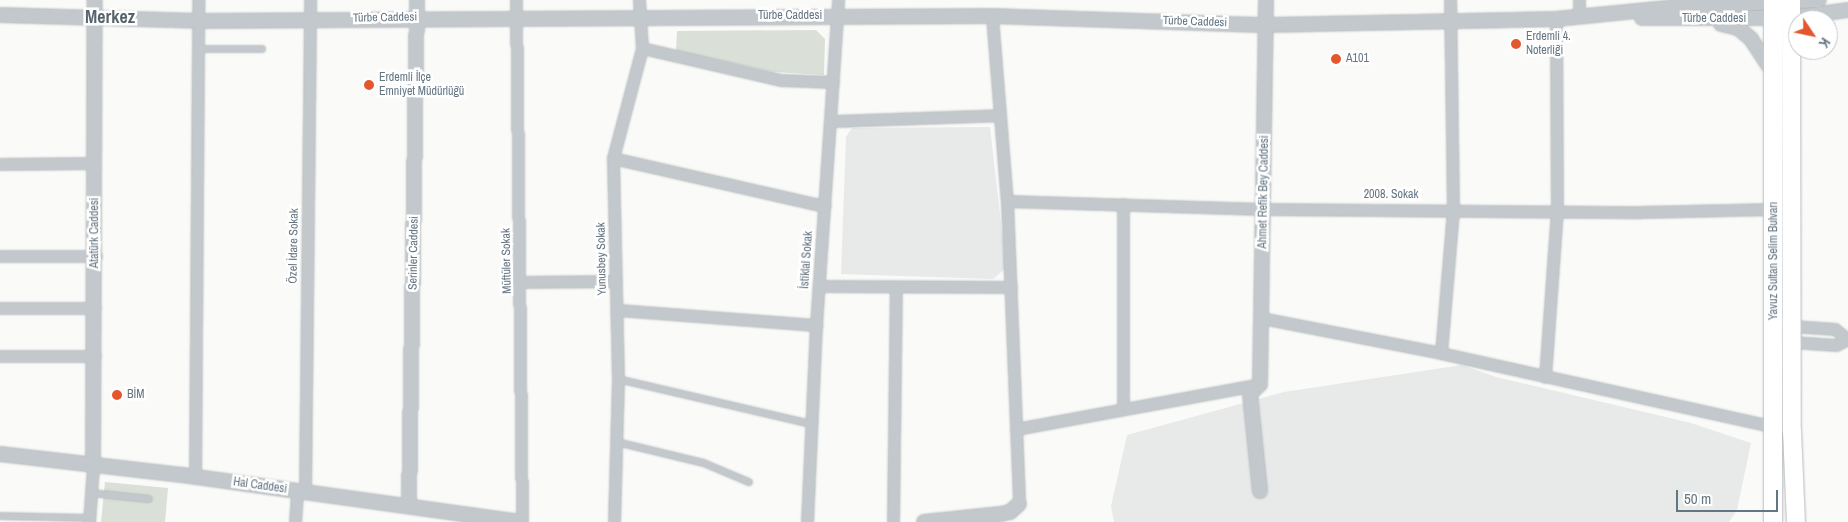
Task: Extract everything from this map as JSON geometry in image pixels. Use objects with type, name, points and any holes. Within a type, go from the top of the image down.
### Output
[{"type":"main road","name":"Yavuz Sultan Selim Bulvarı","points":[[1791,7],[1792,334],[1796,522]]},
{"type":"main road","name":"Yavuz Sultan Selim Bulvarı","points":[[1773,8],[1773,522]]},
{"type":"street","name":"Atatürk Caddesi","points":[[94,466],[96,256],[95,0]]},
{"type":"street","points":[[195,477],[198,0]]},
{"type":"street","name":"Özel İdare Sokak","points":[[295,522],[301,492],[310,0]]},
{"type":"street","name":"Serinler Caddesi","points":[[409,506],[417,0]]},
{"type":"street","name":"Müftüler Sokak","points":[[516,0],[521,282],[521,522]]},
{"type":"street","name":"Yunusbey Sokak","points":[[614,522],[618,379],[613,158],[642,48],[639,0]]},
{"type":"street","name":"İstiklal Sokak","points":[[807,522],[816,325],[832,121],[838,0]]},
{"type":"street","name":"Ahmet Refik Bey Caddesi","points":[[1260,384],[1268,25],[1266,0]]},
{"type":"street","points":[[1441,353],[1453,209],[1450,0]]},
{"type":"street","points":[[1579,0],[1579,16]]},
{"type":"street","name":"Türbe Caddesi","points":[[1791,7],[1819,0]]},
{"type":"street","name":"Türbe Caddesi","points":[[0,15],[198,21],[418,18],[517,22],[641,17],[992,16],[1268,25],[1556,20],[1579,16],[1718,3],[1773,8]]},
{"type":"street","name":"Türbe Caddesi","points":[[1579,16],[1701,19],[1773,8],[1848,10]]},
{"type":"street","points":[[924,522],[1001,514],[1010,512],[1019,504],[1007,201],[992,16]]},
{"type":"street","points":[[1701,19],[1738,28],[1751,39],[1774,75]]},
{"type":"street","points":[[1545,377],[1557,210],[1556,20]]},
{"type":"street","points":[[642,48],[781,80],[833,82]]},
{"type":"street","points":[[832,121],[1000,115]]},
{"type":"street","points":[[613,158],[825,206]]},
{"type":"street","points":[[0,164],[95,163]]},
{"type":"street","name":"2008. Sokak","points":[[1007,201],[1263,209],[1774,209]]},
{"type":"street","points":[[1123,204],[1123,409]]},
{"type":"street","points":[[0,256],[96,256]]},
{"type":"street","points":[[521,282],[616,281]]},
{"type":"street","points":[[819,286],[1011,287]]},
{"type":"street","points":[[893,522],[896,287]]},
{"type":"street","points":[[0,308],[95,308]]},
{"type":"street","points":[[616,310],[816,325]]},
{"type":"street","points":[[1261,318],[1441,353],[1774,427]]},
{"type":"street","points":[[1792,334],[1836,344],[1847,339]]},
{"type":"street","points":[[0,356],[95,356]]},
{"type":"street","points":[[1016,429],[1260,384]]},
{"type":"street","points":[[1260,384],[1250,394],[1260,491]]},
{"type":"street","name":"Hal Caddesi","points":[[0,454],[195,477],[521,522]]},
{"type":"street","points":[[89,520],[94,466]]},
{"type":"lane","points":[[197,49],[262,49]]},
{"type":"lane","points":[[618,379],[811,424]]},
{"type":"lane","points":[[617,442],[704,463],[749,482]]},
{"type":"lane","points":[[91,493],[149,499]]},
{"type":"lane","points":[[0,516],[89,520]]},
{"type":"shaded area","points":[[816,30],[825,39],[824,75],[774,72],[676,51],[677,31]]},
{"type":"shaded area","points":[[990,127],[1006,268],[993,279],[841,274],[846,137],[852,128]]},
{"type":"shaded area","points":[[1462,365],[1496,377],[1691,423],[1751,443],[1737,510],[1729,522],[1114,522],[1111,506],[1127,435],[1284,392]]},
{"type":"shaded area","points":[[105,482],[168,488],[165,522],[101,522]]},
{"type":"place","name":"Erdemli 4. Noterliği","points":[[1516,44]]},
{"type":"place","name":"A101","points":[[1336,59]]},
{"type":"place","name":"Erdemli İlçe Emniyet Müdürlüğü","points":[[369,85]]},
{"type":"place","name":"BİM","points":[[117,395]]},
{"type":"district","name":"Merkez","points":[[110,17]]}]
